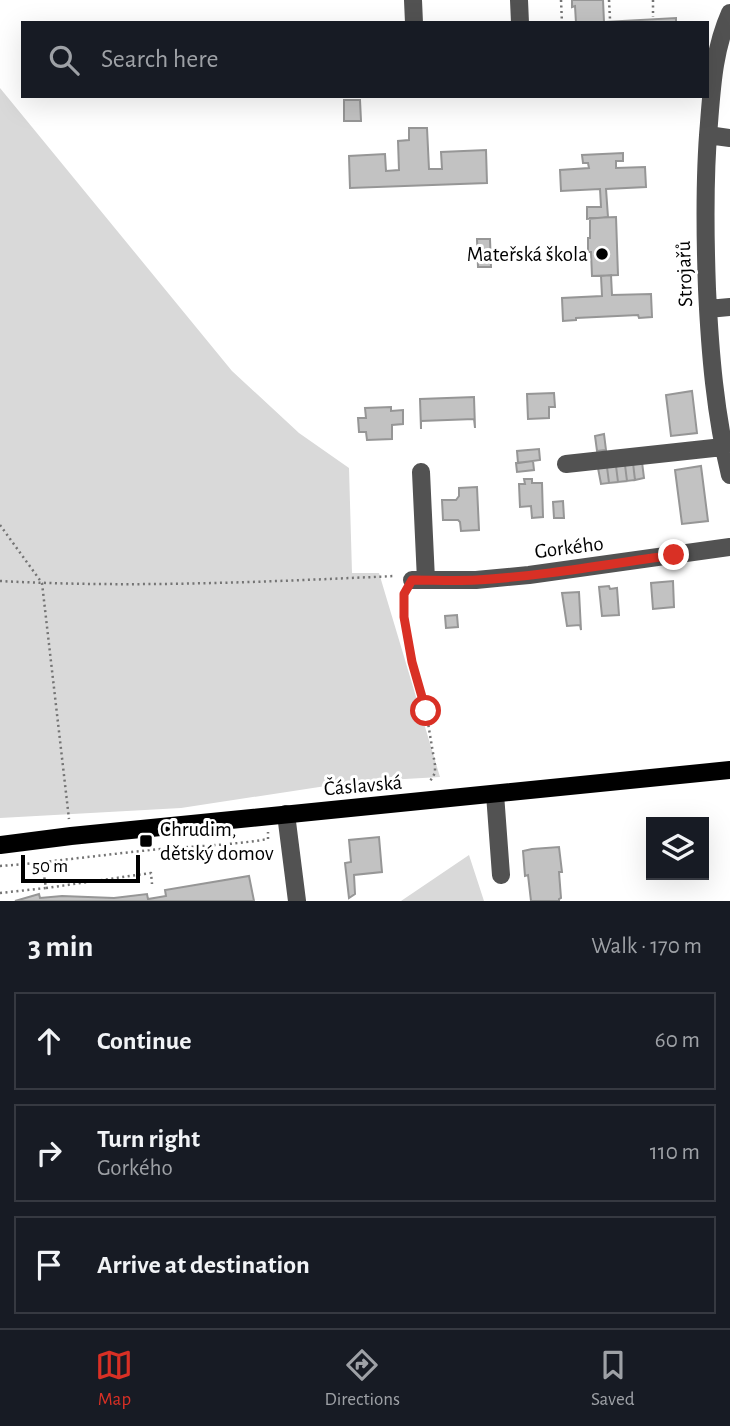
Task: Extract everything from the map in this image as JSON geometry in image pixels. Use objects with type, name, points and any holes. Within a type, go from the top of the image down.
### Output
[{"type":"main road","name":"Čáslavská","points":[[0,845],[730,770]]},
{"type":"street","points":[[413,0],[414,21]]},
{"type":"street","points":[[519,0],[520,21]]},
{"type":"street","name":"Strojařů","points":[[730,13],[710,69],[704,186],[713,376],[723,447],[730,475]]},
{"type":"street","points":[[708,135],[730,138]]},
{"type":"street","points":[[708,309],[730,307]]},
{"type":"street","points":[[566,464],[723,447]]},
{"type":"street","points":[[419,580],[421,472]]},
{"type":"street","name":"Gorkého","points":[[419,580],[476,580],[529,575],[730,547]]},
{"type":"street","points":[[495,794],[502,875]]},
{"type":"street","points":[[286,814],[298,901]]},
{"type":"path","points":[[561,0],[562,21]]},
{"type":"path","points":[[609,0],[610,19]]},
{"type":"path","points":[[653,0],[653,17]]},
{"type":"path","points":[[0,525],[42,583],[71,836]]},
{"type":"path","points":[[0,580],[42,583],[241,583],[398,575],[419,580]]},
{"type":"path","points":[[419,580],[404,594],[404,617],[412,662],[426,711],[435,773],[428,783],[424,802]]},
{"type":"path","points":[[0,866],[268,839],[267,817]]},
{"type":"path","points":[[42,863],[46,888]]},
{"type":"path","points":[[0,894],[151,873],[152,884]]},
{"type":"shaded area","points":[[0,88],[232,371],[299,433],[349,468],[352,573],[379,573],[440,777],[352,782],[181,808],[0,818]]},
{"type":"shaded area","points":[[469,855],[484,901],[401,901]]},
{"type":"building","points":[[572,0],[603,0],[604,21],[576,21],[575,6],[572,7]]},
{"type":"building","points":[[676,18],[676,21],[622,21]]},
{"type":"building","points":[[344,100],[360,100],[361,121],[344,121]]},
{"type":"building","points":[[409,128],[427,128],[429,169],[442,169],[441,152],[486,150],[487,183],[350,188],[349,156],[385,154],[386,171],[399,170],[398,141],[409,140]]},
{"type":"building","points":[[623,153],[623,161],[616,161],[616,168],[645,167],[646,187],[606,189],[608,217],[587,219],[587,207],[601,207],[600,189],[561,191],[560,170],[589,168],[588,163],[583,163],[582,155]]},
{"type":"building","points":[[616,217],[618,275],[592,276],[591,252],[588,252],[590,218]]},
{"type":"building","points":[[477,239],[490,239],[491,267],[478,267]]},
{"type":"building","points":[[611,275],[612,295],[651,294],[652,317],[639,318],[638,315],[563,321],[562,298],[602,296],[601,276]]},
{"type":"building","points":[[692,391],[697,433],[671,436],[666,395]]},
{"type":"building","points":[[554,393],[555,407],[549,407],[549,418],[528,419],[527,394]]},
{"type":"building","points":[[474,397],[475,428],[474,419],[421,421],[421,429],[420,399]]},
{"type":"building","points":[[391,407],[391,411],[403,410],[403,424],[392,425],[392,439],[367,440],[366,432],[359,432],[358,418],[366,418],[365,408]]},
{"type":"building","points":[[604,434],[606,450],[597,451],[595,436]]},
{"type":"building","points":[[539,449],[540,460],[518,463],[517,451]]},
{"type":"building","points":[[533,461],[534,470],[517,472],[516,463]]},
{"type":"building","points":[[642,462],[644,478],[635,480],[633,463]]},
{"type":"building","points":[[633,463],[635,480],[627,481],[625,465]]},
{"type":"building","points":[[625,465],[627,481],[618,482],[616,466]]},
{"type":"building","points":[[616,466],[618,482],[609,483],[607,467]]},
{"type":"building","points":[[701,466],[708,521],[682,524],[675,470]]},
{"type":"building","points":[[607,467],[609,483],[601,484],[598,468]]},
{"type":"building","points":[[524,479],[532,479],[532,483],[542,483],[543,517],[532,518],[531,506],[520,507],[519,484],[525,484]]},
{"type":"building","points":[[477,487],[479,530],[461,531],[458,520],[443,520],[442,500],[456,500],[459,488]]},
{"type":"building","points":[[563,501],[564,518],[554,518],[553,502]]},
{"type":"building","points":[[673,581],[674,607],[653,609],[651,583]]},
{"type":"building","points":[[609,586],[610,589],[617,588],[619,615],[602,616],[599,587]]},
{"type":"building","points":[[579,592],[581,630],[580,625],[567,626],[562,593]]},
{"type":"building","points":[[457,615],[458,627],[446,628],[445,616]]},
{"type":"building","points":[[379,837],[382,872],[354,875],[355,894],[349,898],[345,863],[351,862],[349,840]]},
{"type":"building","points":[[559,847],[561,898],[559,901],[531,901],[523,851]]},
{"type":"building","points":[[249,876],[254,901],[15,901],[39,894],[40,898],[114,898],[147,894],[148,899],[166,896],[165,890]]},
{"type":"place","name":"Mateřská škola","points":[[602,254]]},
{"type":"place","name":"Chrudim, dětský domov","points":[[146,841]]},
{"type":"route","points":[[426,711],[412,662],[404,617],[404,594],[412,580],[503,578],[674,555]]}]
